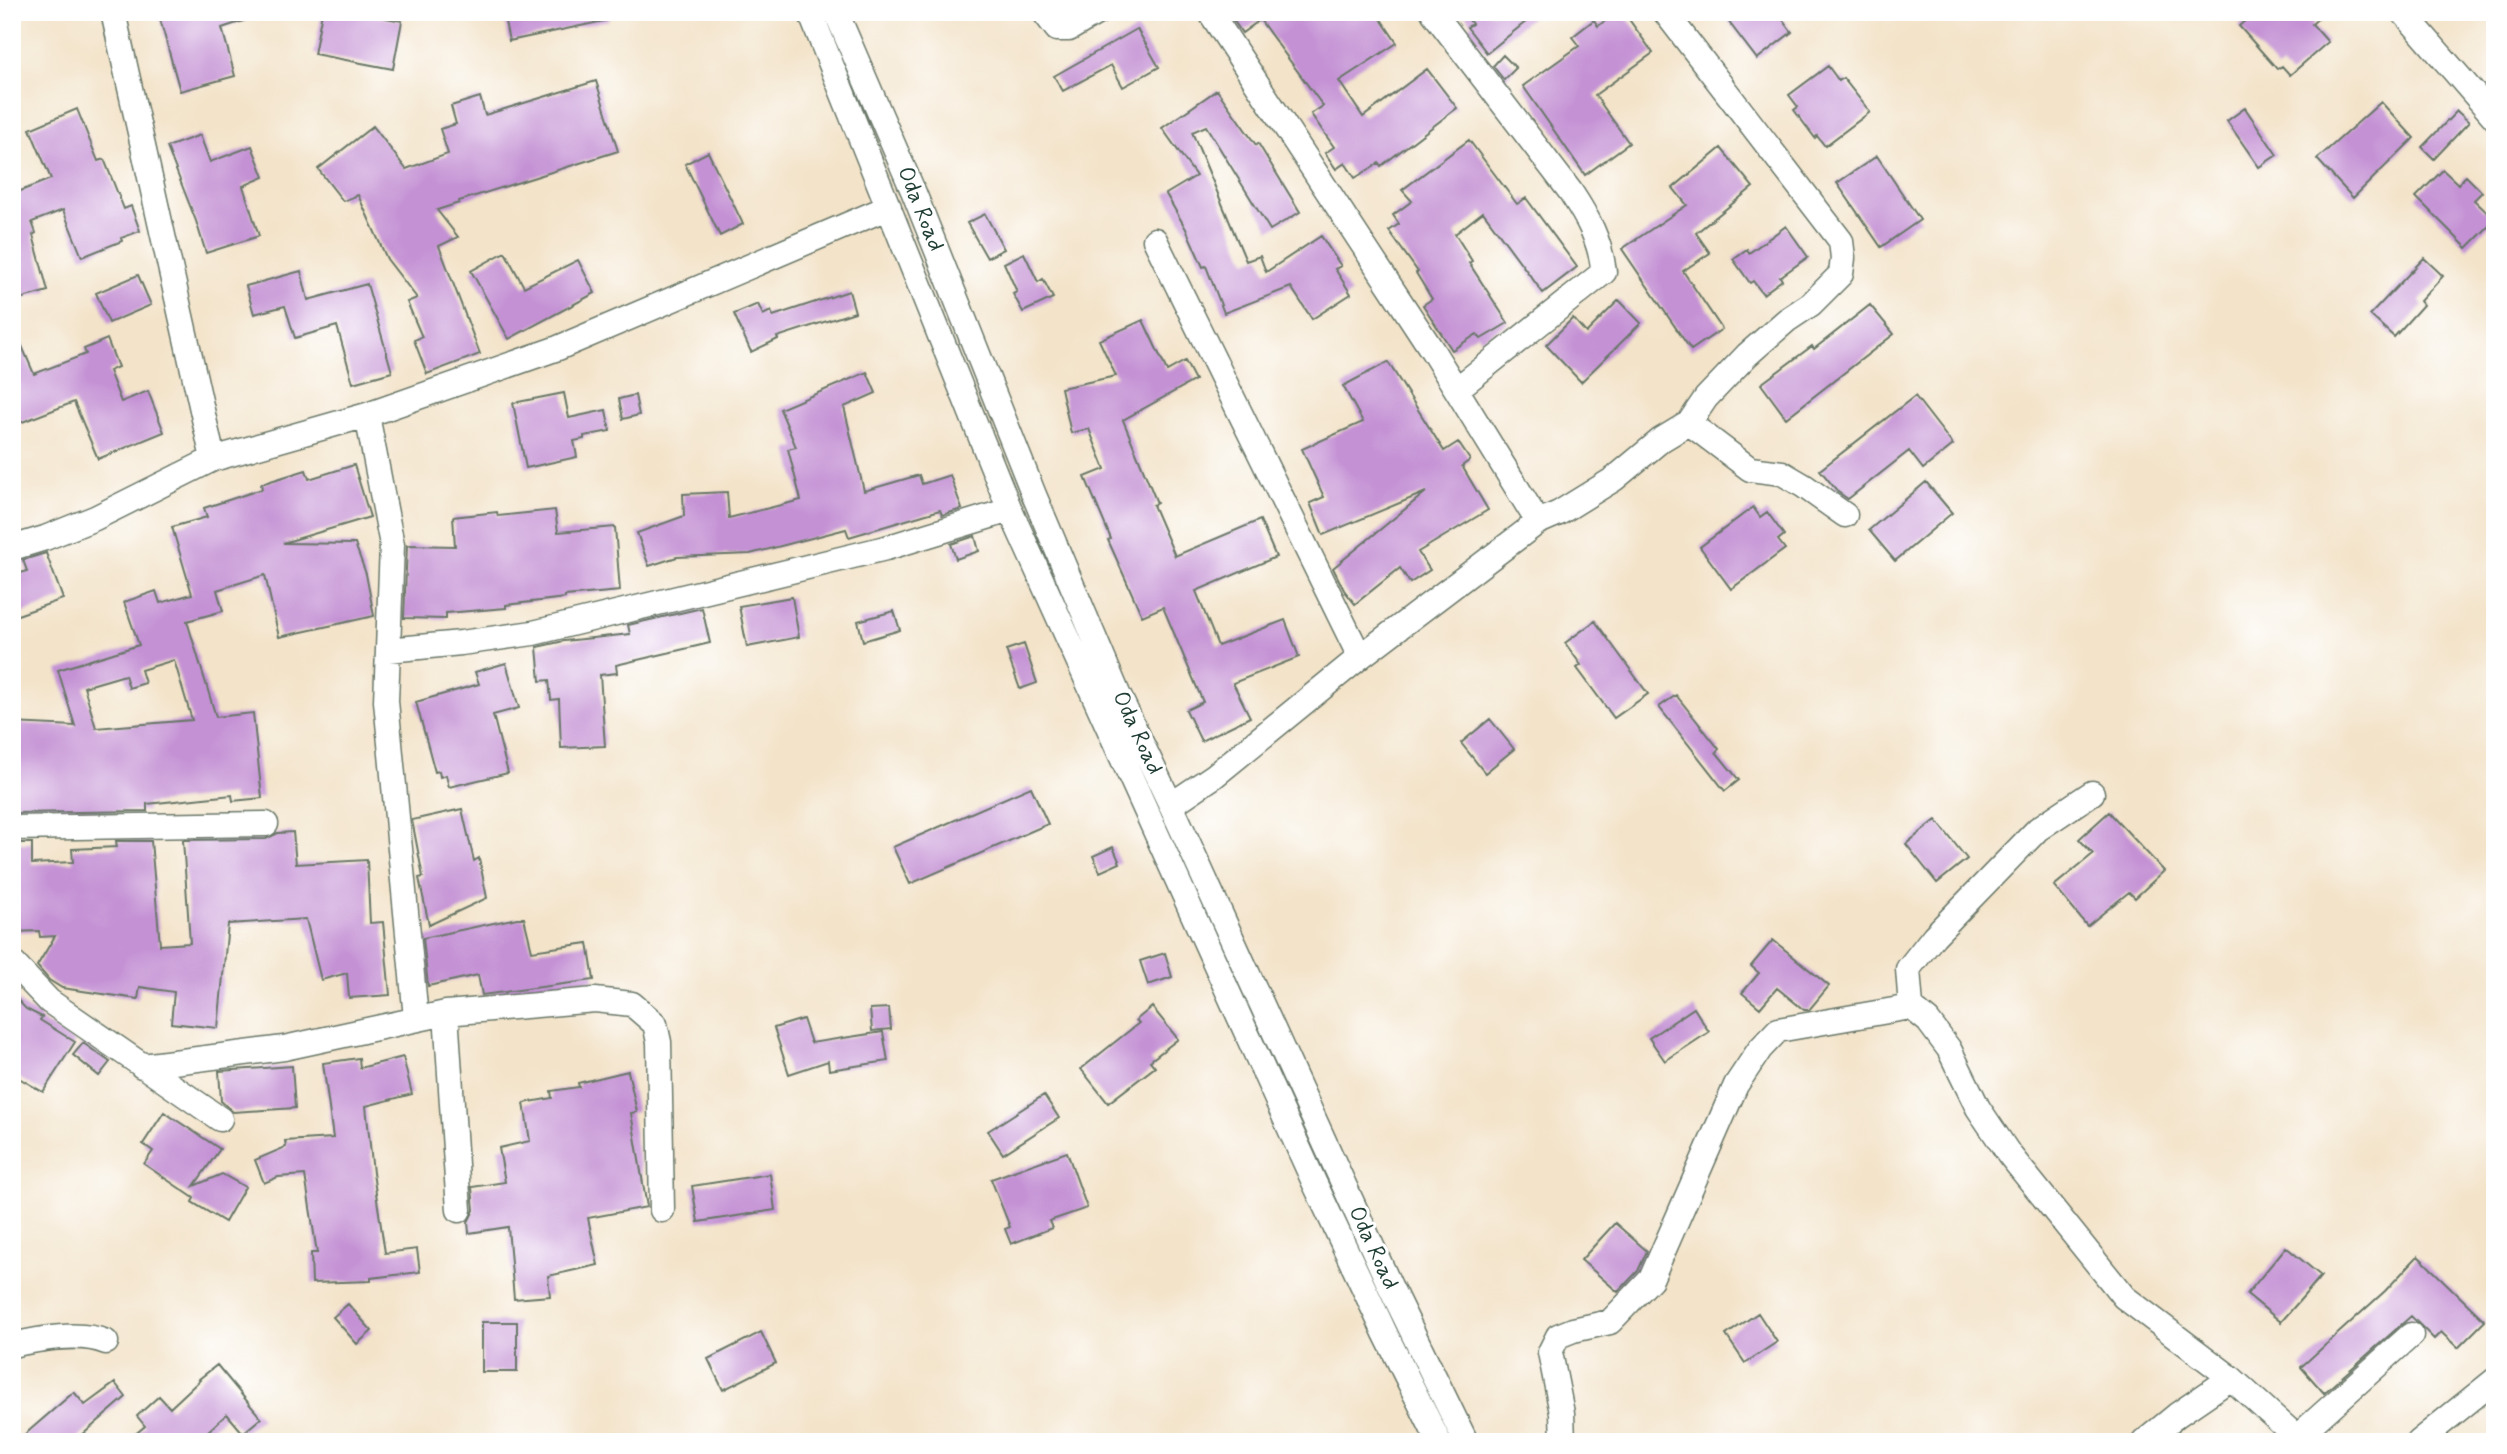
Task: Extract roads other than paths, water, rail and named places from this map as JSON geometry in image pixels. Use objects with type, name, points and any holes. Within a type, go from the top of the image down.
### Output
[{"type":"street","points":[[113,12],[213,459]]},
{"type":"street","name":"Oda Road","points":[[810,12],[1010,510],[1432,1439]]},
{"type":"street","name":"Oda Road","points":[[836,12],[914,193],[1039,507],[1118,694],[1336,1169],[1465,1442]]},
{"type":"street","points":[[1044,12],[1057,29],[1069,29],[1098,12]]},
{"type":"street","points":[[1210,12],[1457,389],[1538,522]]},
{"type":"street","points":[[1433,12],[1590,221],[1602,256],[1604,272],[1457,389]]},
{"type":"street","points":[[1171,805],[1214,776],[1360,657],[1538,522],[1559,513],[1614,479],[1661,440],[1689,423],[1706,398],[1747,355],[1787,320],[1811,304],[1841,274],[1841,241],[1665,12]]},
{"type":"street","points":[[2403,12],[2495,118]]},
{"type":"street","points":[[12,548],[95,518],[213,459],[367,415],[558,348],[889,207]]},
{"type":"street","points":[[1155,240],[1360,657]]},
{"type":"street","points":[[367,415],[392,545],[386,701],[416,1018]]},
{"type":"street","points":[[1689,423],[1750,469],[1782,473],[1845,516]]},
{"type":"street","points":[[388,650],[533,633],[769,574],[886,548],[1010,510]]},
{"type":"street","points":[[2092,793],[2038,829],[1934,936],[1908,969],[1911,1007],[1928,1021],[1948,1049],[1978,1108],[2009,1154],[2124,1297],[2231,1378],[2300,1439],[2412,1335]]},
{"type":"street","points":[[12,828],[266,824]]},
{"type":"street","points":[[12,962],[49,1001],[220,1119]]},
{"type":"street","points":[[142,1066],[284,1048],[446,1013],[595,1000],[632,1004],[655,1024],[659,1042],[662,1210]]},
{"type":"street","points":[[1563,1442],[1562,1413],[1550,1352],[1558,1336],[1610,1322],[1651,1279],[1736,1085],[1760,1049],[1778,1030],[1911,1007]]},
{"type":"street","points":[[446,1013],[459,1210]]},
{"type":"street","points":[[12,1345],[43,1338],[96,1338],[106,1342]]},
{"type":"street","points":[[2144,1442],[2177,1415],[2231,1378]]},
{"type":"street","points":[[2418,1442],[2495,1380]]}]
